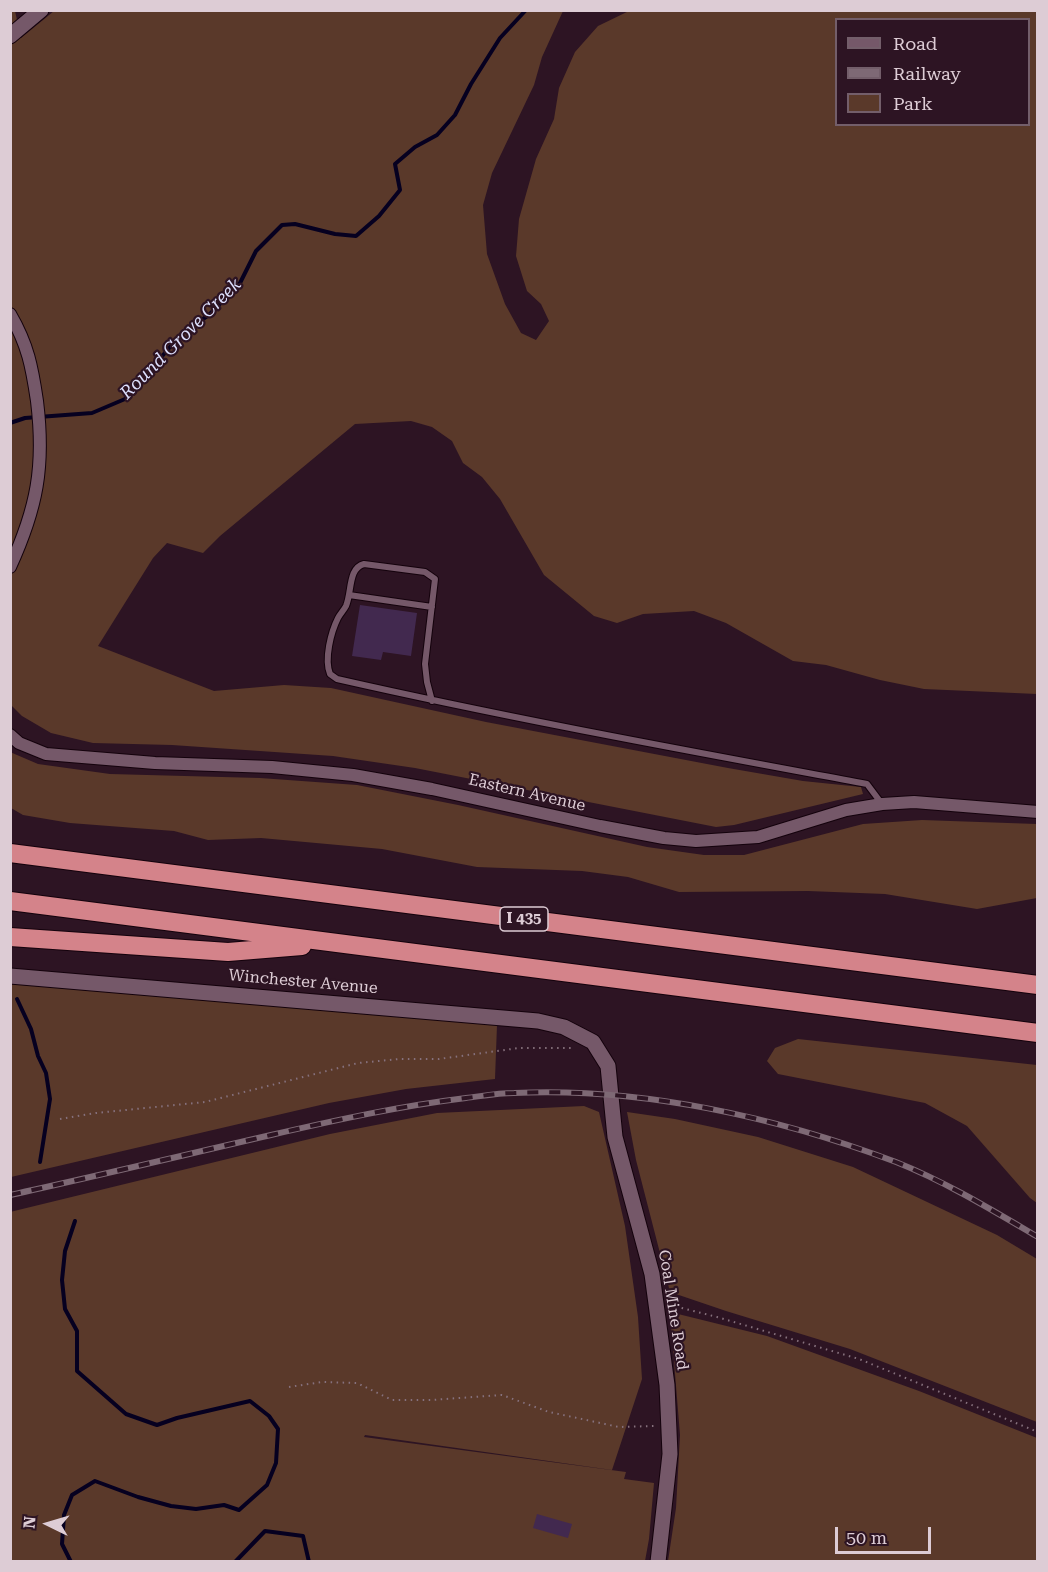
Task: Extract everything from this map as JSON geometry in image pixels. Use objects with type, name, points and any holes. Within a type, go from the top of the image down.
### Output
[{"type":"highway","name":"I 435","points":[[10,853],[1038,985]]},
{"type":"highway","points":[[10,901],[1038,1032]]},
{"type":"highway","points":[[10,937],[228,952],[336,943]]},
{"type":"street","points":[[10,36],[41,10]]},
{"type":"street","points":[[10,314],[20,331],[32,362],[40,433],[34,503],[24,537],[10,567]]},
{"type":"street","name":"Eastern Avenue","points":[[10,735],[19,742],[46,754],[156,763],[272,767],[353,775],[432,789],[600,826],[696,842],[758,837],[846,810],[882,804],[914,802],[1038,812]]},
{"type":"street","name":"Winchester Avenue","points":[[10,976],[538,1020],[564,1028],[592,1042]]},
{"type":"street","name":"Coal Mine Road","points":[[592,1042],[608,1066],[615,1137],[652,1274],[667,1385],[670,1454],[658,1562]]},
{"type":"lane","points":[[432,701],[425,664],[435,579],[426,572],[364,564],[358,566],[354,572],[346,606],[334,628],[328,655],[327,667],[330,674],[337,679],[432,701],[867,784],[882,804]]},
{"type":"lane","points":[[349,595],[432,607]]},
{"type":"path","points":[[60,1119],[205,1102],[358,1063],[399,1059],[439,1059],[519,1048],[564,1049],[592,1042]]},
{"type":"path","points":[[656,1302],[717,1317],[859,1359],[1038,1432]]},
{"type":"path","points":[[289,1387],[322,1382],[357,1383],[392,1400],[431,1401],[502,1395],[549,1412],[619,1427],[669,1426]]},
{"type":"green space","points":[[631,10],[1037,11],[1037,694],[924,689],[826,665],[793,661],[726,623],[694,611],[643,614],[617,623],[594,616],[544,575],[500,499],[482,477],[463,463],[452,441],[432,427],[411,421],[355,424],[220,536],[203,553],[167,543],[153,558],[98,646],[214,691],[284,685],[331,688],[486,722],[728,768],[803,781],[861,787],[863,794],[734,825],[716,827],[415,768],[333,756],[172,745],[93,743],[51,733],[22,716],[11,705],[11,11],[15,11],[21,38],[54,11],[563,11],[542,57],[534,85],[492,173],[483,205],[487,254],[505,304],[521,333],[536,340],[549,321],[541,304],[527,291],[516,256],[519,219],[536,159],[554,119],[559,88],[575,52],[598,26]]},
{"type":"green space","points":[[10,752],[38,764],[110,774],[260,778],[357,785],[647,847],[704,855],[744,855],[863,824],[922,820],[1037,824],[1037,898],[977,909],[885,894],[808,891],[679,892],[628,877],[582,871],[477,867],[382,849],[261,838],[208,840],[174,831],[70,823],[23,815],[11,808]]},
{"type":"green space","points":[[11,984],[497,1025],[495,1079],[406,1089],[329,1103],[11,1177]]},
{"type":"green space","points":[[798,1039],[1037,1065],[1037,1203],[1030,1198],[967,1126],[925,1103],[778,1074],[767,1061],[775,1048]]},
{"type":"green space","points":[[584,1106],[599,1112],[625,1226],[638,1317],[642,1379],[612,1470],[365,1435],[364,1437],[626,1472],[624,1479],[654,1483],[645,1561],[11,1561],[10,1212],[330,1134],[437,1113]]},
{"type":"green space","points":[[627,1112],[675,1119],[758,1137],[853,1167],[997,1235],[1037,1259],[1037,1422],[850,1349],[670,1292],[636,1160]]},
{"type":"green space","points":[[670,1312],[767,1336],[919,1391],[1037,1438],[1037,1561],[668,1561],[676,1508],[680,1435]]},
{"type":"building","points":[[360,605],[417,613],[411,656],[383,652],[381,660],[352,656]]},
{"type":"building","points":[[537,1514],[572,1524],[568,1538],[533,1528]]},
{"type":"waterway","name":"Round Grove Creek","points":[[10,423],[25,418],[92,413],[125,399],[183,332],[209,315],[240,283],[256,251],[282,225],[295,224],[335,234],[356,236],[379,216],[400,190],[395,164],[415,147],[437,135],[455,115],[471,84],[500,38],[526,10]]},
{"type":"waterway","name":"Round Grove Creek","points":[[17,999],[31,1029],[38,1056],[46,1073],[50,1099],[40,1162]]},
{"type":"waterway","name":"Round Grove Creek","points":[[71,1562],[62,1544],[64,1515],[72,1495],[95,1481],[171,1506],[196,1509],[224,1505],[239,1510],[267,1485],[276,1463],[278,1429],[269,1416],[250,1401],[157,1425],[126,1414],[77,1371],[77,1331],[65,1309],[62,1280],[65,1251],[75,1221]]},
{"type":"waterway","name":"Round Grove Creek","points":[[235,1562],[265,1531],[303,1536],[309,1562]]},
{"type":"railway","points":[[10,1195],[392,1109],[496,1094],[562,1092],[659,1100],[708,1108],[804,1131],[896,1162],[933,1178],[1038,1237]]}]
